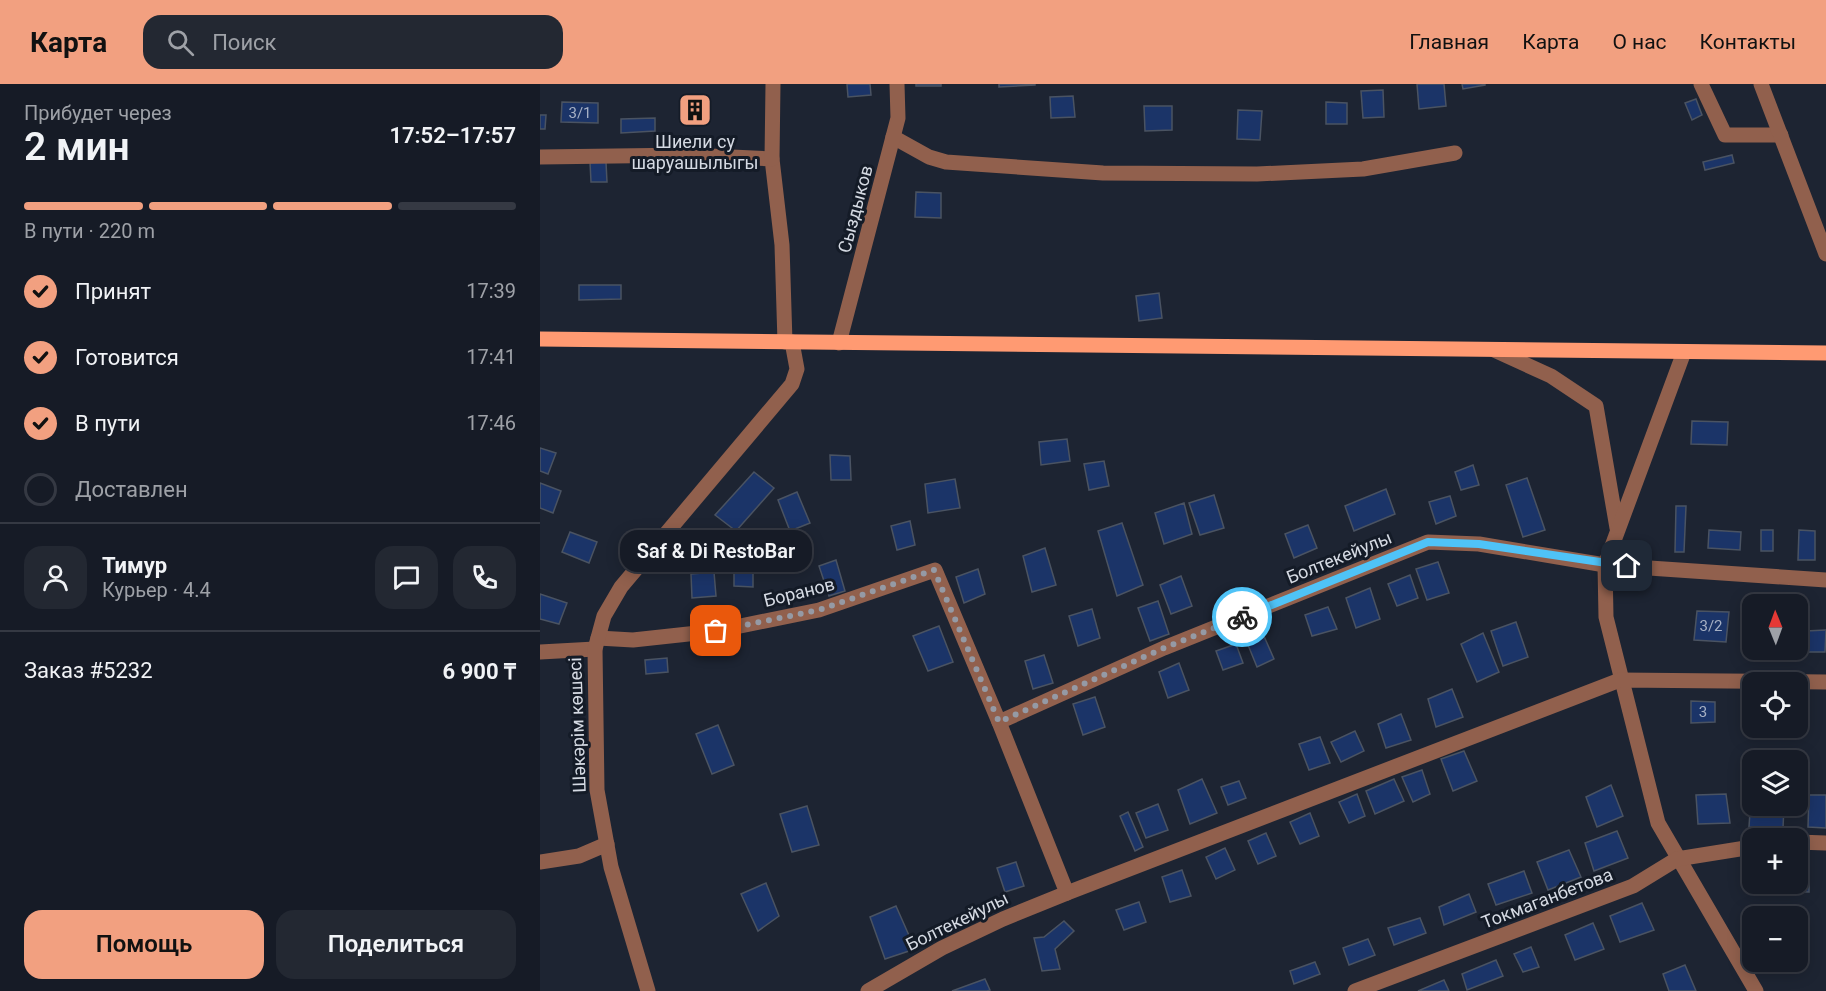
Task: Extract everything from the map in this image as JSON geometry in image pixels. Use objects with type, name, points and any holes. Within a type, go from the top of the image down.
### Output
[{"type":"main road","points":[[540,339],[1826,353]]},
{"type":"street","name":"Шәкәрім көшесі","points":[[648,991],[631,938],[607,844],[597,790],[596,644],[604,616],[621,587],[792,384],[797,369],[788,342],[782,245],[772,159],[773,84]]},
{"type":"street","name":"Сыздыков","points":[[839,343],[898,118],[897,84]]},
{"type":"street","points":[[1701,84],[1725,135],[1781,135]]},
{"type":"street","points":[[1761,84],[1826,254]]},
{"type":"street","points":[[893,137],[929,157],[946,162],[1165,176],[1363,169],[1455,153]]},
{"type":"street","points":[[540,157],[689,155],[772,159]]},
{"type":"street","points":[[1494,350],[1551,376],[1596,406],[1617,529]]},
{"type":"street","points":[[1684,352],[1605,565],[1606,617],[1620,680],[1658,823],[1756,991]]},
{"type":"street","name":"Болтекейулы","points":[[999,722],[1164,648],[1428,542],[1479,544],[1605,565],[1826,580]]},
{"type":"street","name":"Боранов","points":[[540,652],[716,631],[819,610],[934,570],[999,722]]},
{"type":"street","name":"Болтекейулы","points":[[868,991],[942,948],[1003,919],[1620,680],[1826,682]]},
{"type":"street","points":[[999,722],[1067,893]]},
{"type":"street","points":[[1808,842],[1826,843]]},
{"type":"street","points":[[540,862],[579,856],[607,844]]},
{"type":"street","name":"Токмаганбетова","points":[[1355,991],[1633,886],[1677,859],[1742,849]]},
{"type":"building","points":[[847,84],[870,84],[871,95],[848,97]]},
{"type":"building","points":[[916,84],[941,84],[941,86],[916,86]]},
{"type":"building","points":[[999,84],[1035,84],[1035,85],[999,87]]},
{"type":"building","points":[[1417,84],[1444,84],[1446,106],[1419,109]]},
{"type":"building","points":[[1462,84],[1485,84],[1485,85],[1463,89]]},
{"type":"building","points":[[1383,90],[1384,117],[1363,118],[1361,91]]},
{"type":"building","points":[[1073,96],[1075,117],[1051,118],[1050,97]]},
{"type":"building","points":[[1696,99],[1702,115],[1692,120],[1685,103]]},
{"type":"building","points":[[562,102],[598,103],[598,123],[561,122]]},
{"type":"building","name":"Шиели су шаруашылыгы","points":[[681,102],[710,104],[709,119],[680,117]]},
{"type":"building","points":[[1326,102],[1347,103],[1347,124],[1326,124]]},
{"type":"building","points":[[1144,106],[1172,106],[1172,130],[1145,131]]},
{"type":"building","points":[[1238,110],[1262,111],[1260,140],[1237,139]]},
{"type":"building","points":[[540,115],[546,115],[545,129],[540,129]]},
{"type":"building","points":[[655,118],[655,131],[621,133],[621,119]]},
{"type":"building","points":[[1732,155],[1734,163],[1705,170],[1703,162]]},
{"type":"building","points":[[590,162],[606,162],[607,182],[591,182]]},
{"type":"building","points":[[916,192],[941,193],[941,218],[915,217]]},
{"type":"building","points":[[579,285],[621,285],[621,299],[579,300]]},
{"type":"building","points":[[1159,293],[1162,318],[1139,321],[1136,296]]},
{"type":"building","points":[[1692,421],[1728,422],[1727,445],[1691,444]]},
{"type":"building","points":[[1067,439],[1070,461],[1041,465],[1039,442]]},
{"type":"building","points":[[540,448],[556,453],[548,474],[540,471]]},
{"type":"building","points":[[830,455],[850,456],[851,480],[831,480]]},
{"type":"building","points":[[1104,461],[1109,486],[1089,490],[1084,464]]},
{"type":"building","points":[[1473,465],[1479,485],[1461,490],[1455,472]]},
{"type":"building","points":[[754,472],[774,488],[736,531],[715,515]]},
{"type":"building","points":[[1527,478],[1545,530],[1523,537],[1506,485]]},
{"type":"building","points":[[955,479],[960,508],[928,513],[925,484]]},
{"type":"building","points":[[540,483],[561,491],[553,513],[540,508]]},
{"type":"building","points":[[1386,489],[1395,514],[1354,531],[1345,506]]},
{"type":"building","points":[[797,492],[810,523],[790,531],[778,500]]},
{"type":"building","points":[[1214,495],[1224,528],[1200,535],[1189,503]]},
{"type":"building","points":[[1450,496],[1456,516],[1436,524],[1429,502]]},
{"type":"building","points":[[1184,503],[1192,534],[1164,544],[1155,513]]},
{"type":"building","points":[[1676,506],[1686,506],[1684,552],[1675,552]]},
{"type":"building","points":[[910,521],[915,545],[897,550],[891,526]]},
{"type":"building","points":[[1122,523],[1143,585],[1117,596],[1098,531]]},
{"type":"building","points":[[1308,525],[1317,548],[1294,558],[1285,534]]},
{"type":"building","points":[[1709,530],[1741,532],[1740,550],[1708,548]]},
{"type":"building","points":[[1761,530],[1773,530],[1773,551],[1761,551]]},
{"type":"building","points":[[1799,530],[1815,531],[1815,560],[1798,560]]},
{"type":"building","points":[[570,532],[597,542],[589,563],[562,552]]},
{"type":"building","points":[[1045,548],[1056,585],[1032,592],[1023,556]]},
{"type":"building","points":[[836,560],[845,591],[829,596],[819,566]]},
{"type":"building","points":[[1438,562],[1449,593],[1427,600],[1416,569]]},
{"type":"building","points":[[734,569],[753,569],[753,587],[734,586]]},
{"type":"building","points":[[978,569],[985,594],[964,603],[956,577]]},
{"type":"building","points":[[714,572],[716,596],[692,598],[691,574]]},
{"type":"building","points":[[1410,575],[1418,598],[1397,606],[1388,584]]},
{"type":"building","points":[[1181,576],[1192,606],[1171,614],[1160,585]]},
{"type":"building","points":[[1370,588],[1380,619],[1356,628],[1346,598]]},
{"type":"building","points":[[540,594],[567,603],[559,624],[540,619]]},
{"type":"building","points":[[1158,601],[1169,634],[1150,641],[1138,608]]},
{"type":"building","points":[[1328,607],[1337,629],[1312,636],[1305,615]]},
{"type":"building","points":[[1092,609],[1100,638],[1078,646],[1069,616]]},
{"type":"building","points":[[1697,611],[1729,612],[1726,642],[1694,640]]},
{"type":"building","points":[[1516,622],[1528,657],[1503,666],[1491,631]]},
{"type":"building","points":[[939,626],[953,662],[928,671],[913,636]]},
{"type":"building","points":[[1826,630],[1825,652],[1808,652],[1808,631]]},
{"type":"building","points":[[1483,633],[1499,672],[1477,682],[1461,644]]},
{"type":"building","points":[[1263,634],[1274,659],[1257,667],[1246,640]]},
{"type":"building","points":[[1236,644],[1243,663],[1223,670],[1216,651]]},
{"type":"building","points":[[1044,655],[1053,683],[1033,689],[1025,661]]},
{"type":"building","points":[[667,658],[668,672],[646,674],[645,660]]},
{"type":"building","points":[[1179,663],[1189,690],[1168,698],[1159,672]]},
{"type":"building","points":[[1452,689],[1463,717],[1436,727],[1428,699]]},
{"type":"building","points":[[1095,697],[1105,727],[1083,735],[1073,704]]},
{"type":"building","points":[[1691,701],[1715,702],[1715,722],[1691,723]]},
{"type":"building","points":[[1401,714],[1411,740],[1386,748],[1378,724]]},
{"type":"building","points":[[718,725],[734,765],[712,774],[696,734]]},
{"type":"building","points":[[1355,731],[1364,751],[1341,762],[1331,742]]},
{"type":"building","points":[[1320,737],[1330,763],[1309,770],[1299,744]]},
{"type":"building","points":[[1464,751],[1477,781],[1453,791],[1441,759]]},
{"type":"building","points":[[1422,770],[1430,794],[1413,802],[1402,777]]},
{"type":"building","points":[[1202,779],[1217,813],[1190,824],[1178,790]]},
{"type":"building","points":[[1394,779],[1404,801],[1375,814],[1366,791]]},
{"type":"building","points":[[1239,781],[1246,798],[1228,805],[1221,787]]},
{"type":"building","points":[[1611,785],[1623,816],[1597,827],[1586,797]]},
{"type":"building","points":[[1357,794],[1365,816],[1349,823],[1339,802]]},
{"type":"building","points":[[1726,794],[1730,823],[1698,824],[1696,795]]},
{"type":"building","points":[[1809,795],[1826,795],[1826,828],[1808,827]]},
{"type":"building","points":[[1158,804],[1168,830],[1146,838],[1136,813]]},
{"type":"building","points":[[807,806],[819,845],[792,852],[780,814]]},
{"type":"building","points":[[1128,812],[1143,847],[1135,851],[1120,816]]},
{"type":"building","points":[[1310,813],[1319,836],[1300,844],[1290,822]]},
{"type":"building","points":[[1750,816],[1784,816],[1783,828],[1749,827]]},
{"type":"building","points":[[1617,831],[1628,858],[1594,871],[1585,843]]},
{"type":"building","points":[[1266,833],[1276,856],[1258,864],[1248,841]]},
{"type":"building","points":[[1225,848],[1235,870],[1216,879],[1206,857]]},
{"type":"building","points":[[1569,850],[1581,877],[1548,890],[1537,862]]},
{"type":"building","points":[[1016,862],[1024,886],[1005,892],[997,868]]},
{"type":"building","points":[[1808,868],[1809,868],[1808,892]]},
{"type":"building","points":[[1182,870],[1191,896],[1170,902],[1162,877]]},
{"type":"building","points":[[1524,871],[1532,893],[1496,905],[1488,884]]},
{"type":"building","points":[[766,883],[779,916],[758,931],[741,894]]},
{"type":"building","points":[[1469,894],[1476,912],[1444,925],[1439,907]]},
{"type":"building","points":[[1139,902],[1146,922],[1124,930],[1116,910]]},
{"type":"building","points":[[1642,903],[1654,930],[1620,942],[1610,916]]},
{"type":"building","points":[[896,906],[915,949],[885,959],[870,917]]},
{"type":"building","points":[[1420,918],[1426,933],[1394,945],[1388,928]]},
{"type":"building","points":[[1064,921],[1074,931],[1055,949],[1060,969],[1042,971],[1034,938],[1044,937]]},
{"type":"building","points":[[1593,923],[1604,949],[1575,960],[1565,935]]},
{"type":"building","points":[[1368,939],[1375,955],[1349,965],[1343,948]]},
{"type":"building","points":[[1531,947],[1539,967],[1523,972],[1514,954]]},
{"type":"building","points":[[1496,960],[1503,976],[1467,990],[1462,974]]},
{"type":"building","points":[[1315,962],[1320,974],[1294,984],[1290,971]]},
{"type":"building","points":[[1685,965],[1696,991],[1669,991],[1663,974]]},
{"type":"building","points":[[985,979],[990,990],[952,991]]},
{"type":"building","points":[[1444,980],[1449,991],[1418,991]]},
{"type":"way so far","points":[[716,631],[819,610],[934,570],[999,722],[1164,648],[1242,617]]},
{"type":"place","name":"Шиели су шаруашылыгы","points":[[695,110]]},
{"type":"place","name":"Saf & Di RestoBar","points":[[716,631]]},
{"type":"route","points":[[1242,617],[1428,542],[1479,544],[1605,565],[1627,566]]}]
